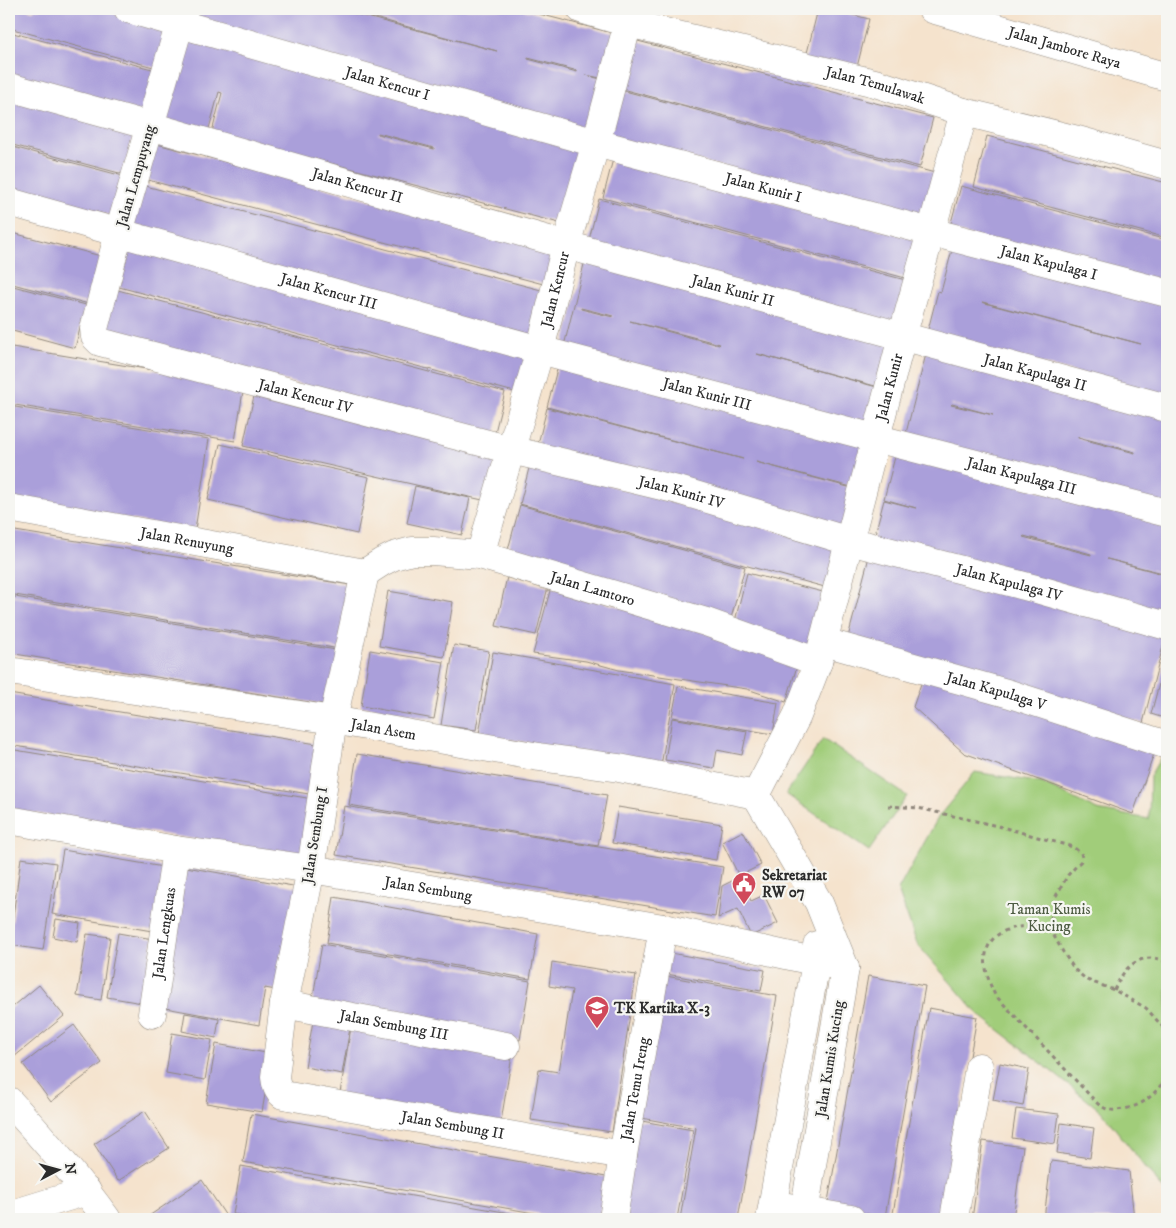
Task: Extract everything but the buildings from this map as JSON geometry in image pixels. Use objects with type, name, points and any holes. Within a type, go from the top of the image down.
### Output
[{"type":"street","name":"Jalan Kencur I","points":[[128,9],[182,16],[596,143]]},
{"type":"street","name":"Jalan Temulawak","points":[[581,9],[875,83],[964,112],[1074,139],[1167,165]]},
{"type":"street","name":"Jalan Jambore Raya","points":[[932,9],[1167,77]]},
{"type":"street","name":"Jalan Lempuyang","points":[[100,342],[95,337],[94,329],[119,232],[182,16]]},
{"type":"street","name":"Jalan Kencur","points":[[480,555],[540,350],[566,245],[596,143],[628,22]]},
{"type":"street","name":"Jalan Kencur II","points":[[9,87],[566,245]]},
{"type":"street","name":"Jalan Kunir","points":[[821,652],[875,438],[964,112]]},
{"type":"street","name":"Jalan Kunir I","points":[[596,143],[930,232]]},
{"type":"street","name":"Jalan Kencur III","points":[[9,202],[540,350]]},
{"type":"street","name":"Jalan Kapulaga I","points":[[930,232],[1167,293]]},
{"type":"street","name":"Jalan Kunir II","points":[[566,245],[902,337]]},
{"type":"street","name":"Jalan Kapulaga II","points":[[902,337],[1167,408]]},
{"type":"street","name":"Jalan Kencur IV","points":[[100,342],[510,450]]},
{"type":"street","name":"Jalan Kunir III","points":[[540,350],[875,438]]},
{"type":"street","name":"Jalan Kapulaga III","points":[[875,438],[1167,513]]},
{"type":"street","name":"Jalan Kunir IV","points":[[510,450],[678,490],[849,541]]},
{"type":"street","name":"Jalan Renuyung","points":[[9,508],[365,573]]},
{"type":"street","name":"Jalan Kapulaga IV","points":[[849,541],[1040,590],[1167,626]]},
{"type":"street","name":"Jalan Lamtoro","points":[[365,573],[394,556],[412,551],[480,555],[706,622],[821,652]]},
{"type":"street","name":"Jalan Sembung I","points":[[284,1095],[276,1087],[275,1077],[284,1004],[311,869],[333,720],[365,573]]},
{"type":"street","name":"Jalan Kapulaga V","points":[[821,652],[1010,694],[1167,745]]},
{"type":"street","points":[[821,652],[796,716],[756,795],[819,903],[845,968]]},
{"type":"street","name":"Jalan Asem","points":[[9,671],[333,720],[539,758],[620,768],[756,795]]},
{"type":"street","name":"Jalan Sembung","points":[[9,820],[176,850],[311,869],[663,928],[845,968]]},
{"type":"street","name":"Jalan Lengkuas","points":[[152,1014],[176,850]]},
{"type":"street","name":"Jalan Kumis Kucing","points":[[772,1211],[816,962],[819,903]]},
{"type":"street","name":"Jalan Temu Ireng","points":[[613,1219],[663,928]]},
{"type":"street","name":"Jalan Kumis Kucing","points":[[804,1215],[845,968]]},
{"type":"street","name":"Jalan Sembung III","points":[[284,1004],[506,1046]]},
{"type":"street","points":[[954,1219],[979,1067]]},
{"type":"street","name":"Jalan Sembung II","points":[[284,1095],[623,1155]]},
{"type":"street","points":[[9,1101],[87,1191],[107,1219]]},
{"type":"street","points":[[9,1215],[87,1191]]},
{"type":"street","points":[[772,1211],[851,1219]]},
{"type":"path","points":[[888,806],[918,808],[974,821],[1073,847],[1078,850],[1082,857],[1081,861],[1068,875],[1056,896],[1049,927],[1062,952],[1075,970],[1087,980],[1114,990],[1146,1008],[1162,1026],[1167,1035]]},
{"type":"path","points":[[1049,927],[1027,926],[1008,929],[998,934],[990,942],[985,956],[986,971],[988,982],[995,995],[1098,1104],[1107,1110],[1115,1111],[1140,1105],[1151,1097],[1167,1077]]},
{"type":"path","points":[[1114,990],[1122,975],[1131,966],[1148,957],[1167,963]]},
{"type":"green space","points":[[823,739],[907,796],[869,851],[786,794]]},
{"type":"green space","name":"Taman Kumis Kucing","points":[[1162,755],[1167,756],[1167,1194],[1101,1111],[978,1014],[917,944],[898,890],[939,816],[975,772],[1042,783],[1097,810],[1149,819],[1150,776]]},
{"type":"place","name":"Sekretariat RW 07","points":[[744,905]]},
{"type":"place","name":"TK Kartika X-3","points":[[597,1029]]}]
